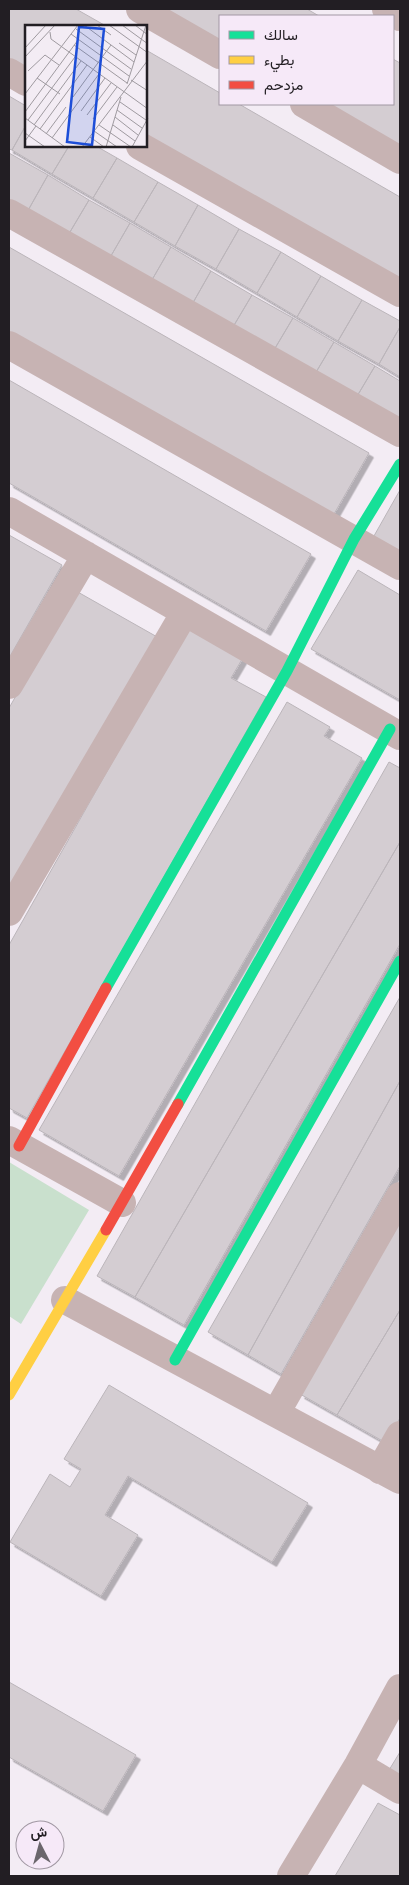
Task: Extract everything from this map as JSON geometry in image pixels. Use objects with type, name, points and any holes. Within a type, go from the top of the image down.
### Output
[{"type":"street","points":[[140,9],[219,54]]},
{"type":"street","points":[[386,9],[400,17]]},
{"type":"street","points":[[9,72],[25,81]]},
{"type":"street","points":[[306,105],[400,160]]},
{"type":"street","points":[[144,148],[400,292]]},
{"type":"street","points":[[9,213],[400,433]]},
{"type":"street","points":[[9,345],[400,566]]},
{"type":"street","points":[[122,1203],[14,1143],[75,1043],[287,671],[354,539],[400,464]]},
{"type":"street","points":[[9,510],[395,733],[65,1300],[12,1383]]},
{"type":"street","points":[[9,685],[86,555]]},
{"type":"street","points":[[9,912],[185,612]]},
{"type":"street","points":[[176,1360],[400,961]]},
{"type":"street","points":[[276,1414],[400,1196]]},
{"type":"street","points":[[65,1300],[390,1475],[400,1435]]},
{"type":"street","points":[[291,1876],[358,1765],[400,1688]]},
{"type":"street","points":[[358,1765],[400,1790]]},
{"type":"green space","points":[[9,1162],[89,1210],[21,1324],[9,1316]]},
{"type":"building","points":[[9,9],[76,9],[104,25],[25,25],[25,69],[9,60]]},
{"type":"building","points":[[147,9],[307,9],[317,15],[219,15],[219,50]]},
{"type":"building","points":[[148,51],[219,92],[219,105],[241,105],[400,197],[400,288],[148,141]]},
{"type":"building","points":[[394,60],[400,63],[400,156],[313,105],[394,105]]},
{"type":"building","points":[[9,96],[25,105],[25,127],[12,150],[9,149]]},
{"type":"building","points":[[25,127],[25,148],[68,148],[52,174],[12,150]]},
{"type":"building","points":[[68,148],[100,148],[117,158],[93,198],[52,174]]},
{"type":"building","points":[[9,153],[48,175],[26,214],[9,204]]},
{"type":"building","points":[[117,158],[158,182],[134,222],[93,198]]},
{"type":"building","points":[[48,175],[89,200],[67,237],[26,214]]},
{"type":"building","points":[[158,182],[198,205],[175,246],[134,222]]},
{"type":"building","points":[[89,200],[130,223],[108,261],[67,237]]},
{"type":"building","points":[[198,205],[239,229],[216,269],[175,246]]},
{"type":"building","points":[[130,223],[171,247],[149,285],[108,261]]},
{"type":"building","points":[[239,229],[281,252],[257,293],[216,269]]},
{"type":"building","points":[[9,247],[369,453],[326,528],[9,347]]},
{"type":"building","points":[[171,247],[211,271],[190,308],[149,285]]},
{"type":"building","points":[[281,252],[321,276],[297,317],[257,293]]},
{"type":"building","points":[[211,271],[252,295],[230,332],[190,308]]},
{"type":"building","points":[[321,276],[362,300],[338,341],[297,317]]},
{"type":"building","points":[[252,295],[293,318],[271,355],[230,332]]},
{"type":"building","points":[[362,300],[400,321],[400,327],[379,364],[338,341]]},
{"type":"building","points":[[293,318],[334,342],[312,379],[271,355]]},
{"type":"building","points":[[400,327],[400,377],[379,364]]},
{"type":"building","points":[[334,342],[375,366],[353,403],[312,379]]},
{"type":"building","points":[[375,366],[400,381],[400,416],[394,426],[353,403]]},
{"type":"building","points":[[9,380],[311,554],[266,631],[9,483]]},
{"type":"building","points":[[400,490],[400,568],[366,550]]},
{"type":"building","points":[[9,535],[62,565],[9,658]]},
{"type":"building","points":[[358,570],[400,595],[400,700],[311,649]]},
{"type":"building","points":[[76,591],[159,638],[9,898],[9,708]]},
{"type":"building","points":[[189,626],[244,656],[231,678],[266,697],[27,1118],[9,1108],[9,945]]},
{"type":"building","points":[[287,702],[330,727],[324,736],[362,758],[119,1176],[39,1130]]},
{"type":"building","points":[[389,762],[400,768],[400,842],[135,1297],[97,1276]]},
{"type":"building","points":[[400,842],[400,944],[184,1325],[135,1297]]},
{"type":"building","points":[[400,997],[400,1081],[248,1355],[208,1332]]},
{"type":"building","points":[[400,1081],[400,1166],[281,1374],[248,1355]]},
{"type":"building","points":[[400,1221],[400,1310],[337,1415],[300,1394]]},
{"type":"building","points":[[400,1310],[400,1418],[386,1443],[337,1415]]},
{"type":"building","points":[[109,1385],[308,1503],[272,1562],[128,1476],[105,1515],[138,1535],[101,1596],[10,1542],[50,1474],[70,1487],[81,1469],[64,1459]]},
{"type":"building","points":[[9,1682],[136,1755],[103,1811],[9,1757]]},
{"type":"building","points":[[400,1752],[400,1784],[386,1775]]},
{"type":"building","points":[[378,1803],[400,1815],[400,1876],[335,1876]]},
{"type":"traffic: fast","points":[[106,988],[287,671],[354,539],[400,464]]},
{"type":"traffic: fast","points":[[178,1104],[390,729]]},
{"type":"traffic: fast","points":[[175,1360],[400,961]]},
{"type":"traffic: slow","points":[[9,1395],[106,1230]]},
{"type":"traffic: jam","points":[[19,1146],[106,988]]},
{"type":"traffic: jam","points":[[106,1230],[178,1104]]}]
